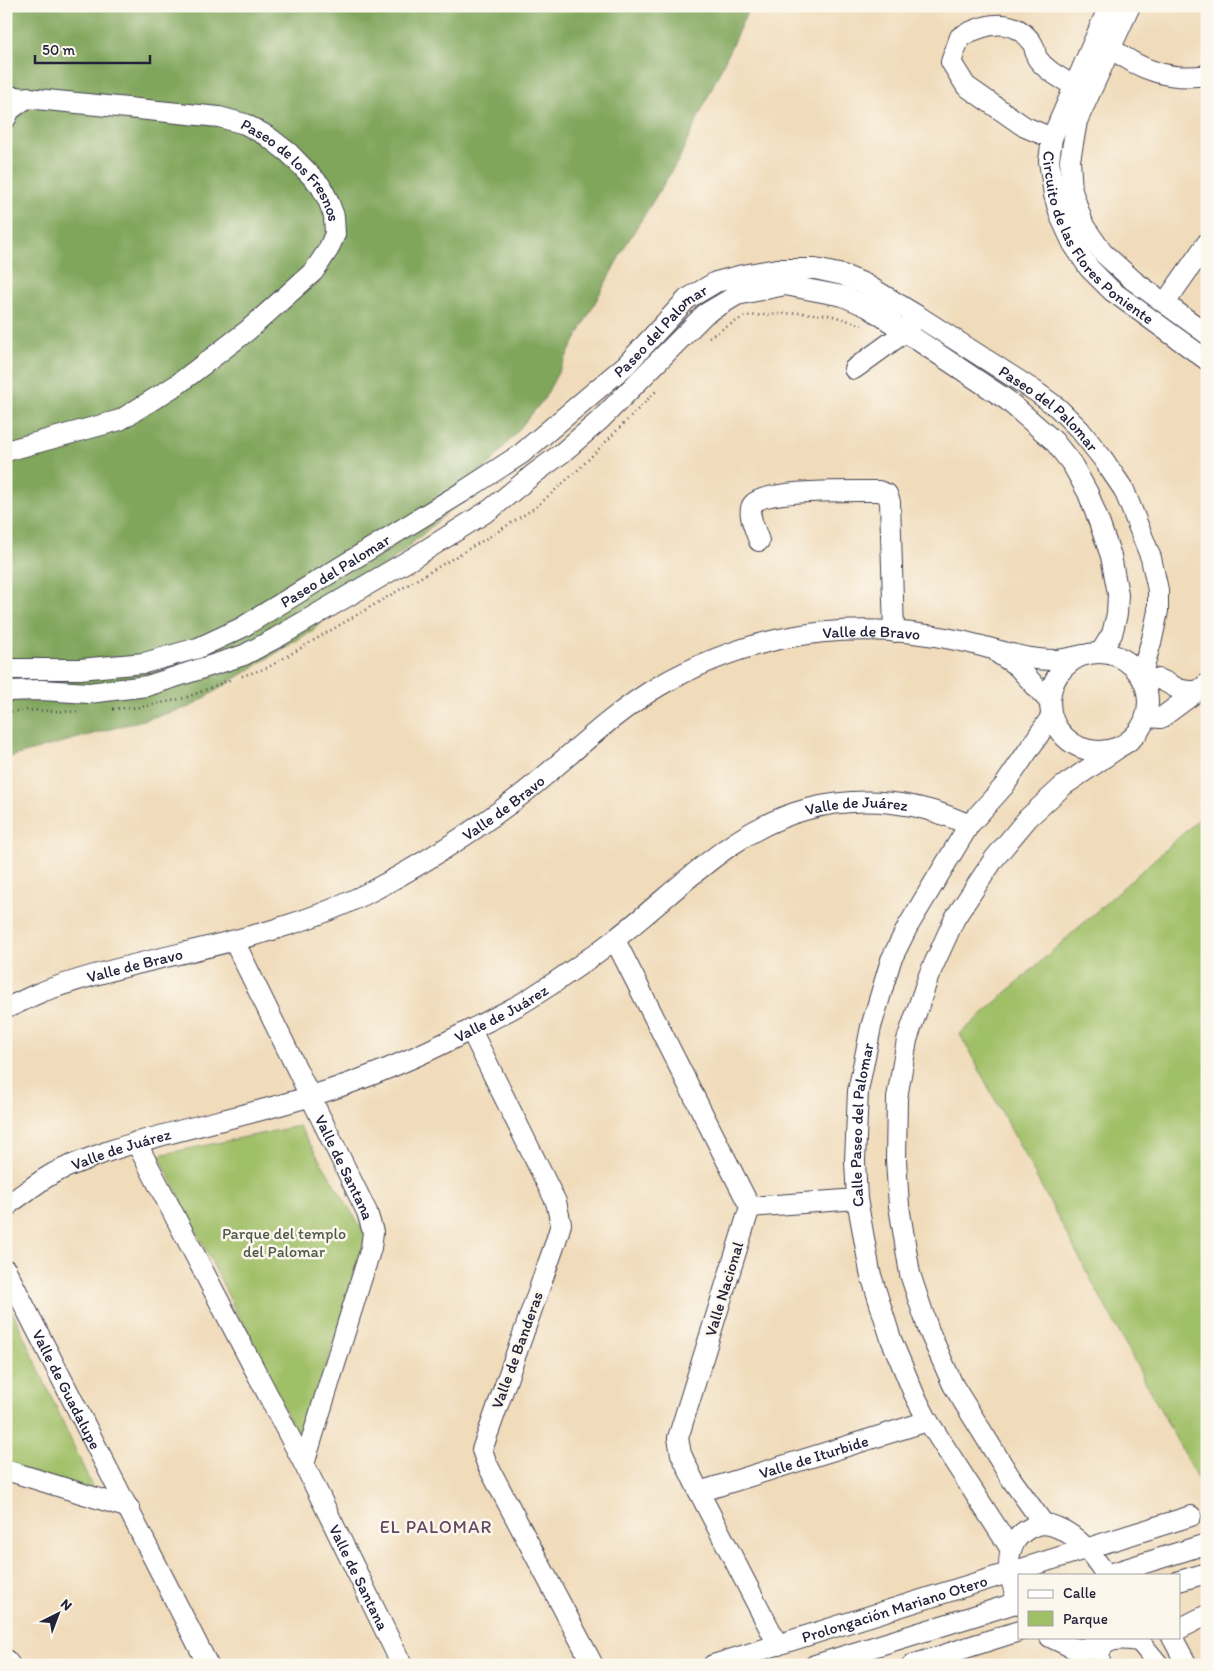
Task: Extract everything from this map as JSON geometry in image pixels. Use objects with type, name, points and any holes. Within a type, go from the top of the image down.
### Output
[{"type":"street","name":"Circuito de las Flores Poniente","points":[[1109,6],[1052,138],[1049,161],[1054,195],[1061,218],[1073,244],[1089,268],[1112,291],[1207,360]]},
{"type":"street","name":"Circuito de las Flores Poniente","points":[[1130,6],[1077,121],[1070,160],[1072,191],[1084,226],[1103,253],[1134,281],[1207,334]]},
{"type":"street","points":[[1052,138],[1025,127],[966,86],[951,62],[960,37],[976,28],[1001,23],[1018,28],[1034,44],[1037,57],[1050,71],[1074,86]]},
{"type":"street","points":[[1110,48],[1124,58],[1156,72],[1188,77],[1207,74]]},
{"type":"street","name":"Paseo de los Fresnos","points":[[6,96],[219,117],[245,124],[267,136],[289,153],[320,185],[334,216],[335,234],[328,250],[314,271],[247,331],[178,384],[120,420],[6,451]]},
{"type":"street","points":[[6,118],[10,110],[28,97]]},
{"type":"street","points":[[1165,303],[1207,243]]},
{"type":"street","name":"Paseo del Palomar","points":[[6,669],[80,669],[144,663],[198,648],[241,628],[521,454],[626,365],[687,299],[716,282],[743,275],[777,269],[815,269],[843,275],[865,284],[918,316],[1013,376],[1058,408],[1080,430],[1124,490],[1151,558],[1158,590],[1158,611],[1142,679]]},
{"type":"street","name":"Paseo del Palomar","points":[[6,691],[41,690],[89,694],[147,686],[244,655],[413,558],[490,508],[562,453],[600,420],[705,314],[737,295],[785,285],[843,296],[868,307],[1007,400],[1054,441],[1072,464],[1088,493],[1111,556],[1118,594],[1117,614],[1112,634],[1092,654]]},
{"type":"street","points":[[854,368],[905,332],[918,316]]},
{"type":"street","points":[[626,365],[642,378]]},
{"type":"street","points":[[759,540],[750,512],[753,504],[762,498],[800,493],[879,491],[887,494],[890,502],[894,632]]},
{"type":"street","points":[[396,533],[413,558]]},
{"type":"street","name":"Valle de Bravo","points":[[6,1008],[42,992],[103,973],[234,941],[322,913],[363,895],[426,862],[490,818],[527,791],[625,710],[658,687],[697,667],[752,646],[781,639],[837,632],[894,632],[957,640],[1037,659],[1057,660],[1092,654]]},
{"type":"street","name":"Valle de Bravo","points":[[991,649],[1017,666],[1050,709]]},
{"type":"street","points":[[1092,654],[1116,656],[1130,664],[1142,679],[1147,689],[1149,703],[1141,729],[1132,740],[1117,749],[1101,752],[1085,750],[1070,743],[1059,731],[1050,709],[1054,681],[1066,665],[1092,654]]},
{"type":"street","points":[[41,669],[41,690]]},
{"type":"street","points":[[1142,679],[1162,679],[1180,690],[1201,688]]},
{"type":"street","points":[[1146,717],[1161,718],[1201,688]]},
{"type":"street","name":"Calle Paseo del Palomar","points":[[1010,1548],[928,1421],[914,1394],[891,1339],[870,1272],[857,1199],[855,1161],[858,1091],[871,1027],[891,960],[908,926],[970,825],[1004,786],[1050,709]]},
{"type":"street","name":"Calle Paseo del Palomar","points":[[1043,1523],[1012,1480],[953,1385],[929,1331],[910,1274],[899,1206],[896,1160],[896,1098],[916,1012],[929,975],[955,918],[994,859],[1028,818],[1063,786],[1117,749]]},
{"type":"street","name":"Valle de Juárez","points":[[6,1208],[10,1203],[52,1174],[79,1162],[136,1142],[310,1097],[392,1068],[470,1030],[534,996],[615,940],[720,853],[746,835],[775,821],[808,809],[864,801],[890,802],[925,808],[970,825]]},
{"type":"street","points":[[615,940],[750,1207],[857,1199]]},
{"type":"street","name":"Valle de Santana","points":[[234,941],[367,1212],[373,1232],[371,1248],[304,1464]]},
{"type":"street","name":"Valle de Banderas","points":[[470,1030],[556,1202],[561,1224],[482,1450],[487,1464],[593,1665]]},
{"type":"street","name":"Valle de Santana","points":[[136,1142],[304,1464],[402,1665]]},
{"type":"street","name":"Valle Nacional","points":[[750,1207],[678,1438],[681,1454],[699,1492],[778,1644]]},
{"type":"street","name":"Valle de Guadalupe","points":[[6,1270],[208,1665]]},
{"type":"street","name":"Valle de Iturbide","points":[[699,1492],[928,1421]]},
{"type":"street","points":[[6,1470],[129,1508]]},
{"type":"street","name":"Prolongación Mariano Otero","points":[[713,1665],[1191,1516]]},
{"type":"street","points":[[1018,1599],[1010,1572],[1010,1548],[1025,1530],[1043,1523],[1055,1526],[1068,1533],[1087,1549],[1105,1574]]},
{"type":"street","points":[[1109,1574],[1204,1545]]},
{"type":"street","points":[[1180,1581],[1207,1573]]},
{"type":"street","name":"Prolongación Mariano Otero","points":[[815,1665],[1018,1602]]},
{"type":"street","points":[[1180,1628],[1207,1615]]},
{"type":"street","points":[[912,1665],[1018,1631]]},
{"type":"street","points":[[1052,1638],[1073,1648],[1096,1665]]},
{"type":"street","points":[[1073,1648],[1085,1649],[1101,1638]]},
{"type":"street","points":[[1173,1638],[1187,1665]]},
{"type":"street","points":[[1100,1665],[1100,1652],[1107,1643],[1117,1639],[1138,1639],[1159,1665]]},
{"type":"street","points":[[6,1660],[10,1665]]},
{"type":"green space","points":[[6,6],[750,6],[678,161],[625,246],[544,399],[456,505],[313,630],[190,707],[6,758]]},
{"type":"green space","points":[[1207,812],[1207,1497],[960,1034]]},
{"type":"green space","name":"Parque del templo del Palomar","points":[[299,1126],[366,1236],[302,1445],[159,1155]]},
{"type":"green space","points":[[6,1297],[95,1493],[6,1464]]},
{"type":"district","name":"EL PALOMAR","points":[[436,1527]]}]
